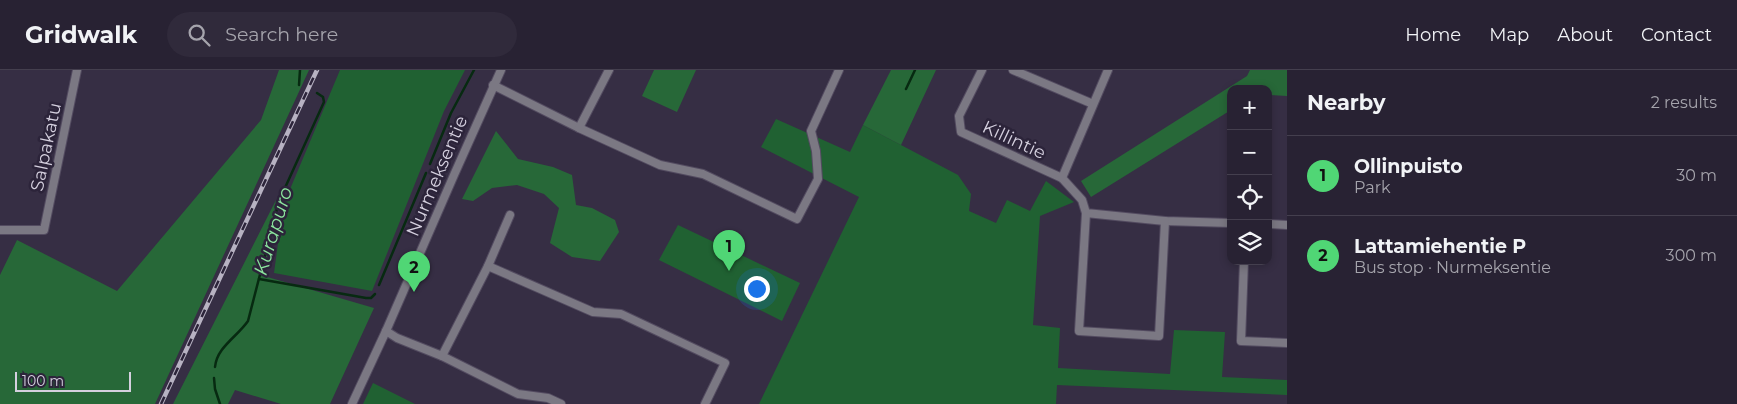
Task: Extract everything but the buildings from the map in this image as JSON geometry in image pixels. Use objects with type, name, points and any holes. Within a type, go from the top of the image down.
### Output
[{"type":"street","name":"Salpakatu","points":[[0,230],[44,230],[77,70]]},
{"type":"street","name":"Nurmeksentie","points":[[352,404],[501,70]]},
{"type":"street","points":[[579,128],[609,70]]},
{"type":"street","points":[[493,86],[660,165],[703,174],[797,219],[818,179],[816,151],[811,132],[839,70]]},
{"type":"street","name":"Killintie","points":[[982,70],[959,116],[960,132],[1062,178]]},
{"type":"street","points":[[1013,70],[1093,104]]},
{"type":"street","points":[[1108,70],[1062,178],[1082,200],[1086,213],[1080,331],[1159,336],[1165,221]]},
{"type":"street","points":[[1086,213],[1165,221],[1227,223]]},
{"type":"street","points":[[442,356],[488,266],[510,215]]},
{"type":"street","points":[[1272,224],[1287,226]]},
{"type":"street","points":[[1244,265],[1241,341],[1287,343]]},
{"type":"street","points":[[488,266],[593,312],[621,314],[725,363],[705,404]]},
{"type":"street","points":[[386,331],[397,338],[442,356],[518,394],[548,398],[561,404]]},
{"type":"green space","points":[[279,70],[309,70],[155,404],[0,404],[0,275],[17,240],[117,291],[261,120]]},
{"type":"green space","points":[[340,70],[465,70],[444,111],[372,291],[274,273],[283,206]]},
{"type":"green space","points":[[654,70],[696,70],[677,112],[642,96]]},
{"type":"green space","points":[[891,70],[936,70],[901,145],[863,125]]},
{"type":"green space","points":[[1250,70],[1287,70],[1287,96],[1272,95],[1272,85],[1233,85],[1247,76]]},
{"type":"green space","points":[[1227,89],[1227,112],[1091,197],[1081,181]]},
{"type":"green space","points":[[776,119],[850,152],[863,125],[958,175],[971,194],[969,211],[996,223],[1007,200],[1030,211],[1046,181],[1074,202],[1040,216],[1033,325],[1060,328],[1058,368],[1170,374],[1174,330],[1225,332],[1222,377],[1287,380],[1287,395],[1057,385],[1056,404],[759,404],[859,197],[761,147]]},
{"type":"green space","points":[[496,131],[518,159],[553,167],[572,175],[576,205],[592,208],[615,220],[619,232],[600,261],[572,257],[550,243],[559,208],[544,194],[517,185],[492,188],[473,201],[462,199]]},
{"type":"green space","points":[[276,200],[264,276],[374,308],[330,404],[281,404],[235,390],[228,404],[173,404]]},
{"type":"green space","points":[[678,225],[800,283],[782,321],[659,260]]},
{"type":"green space","points":[[373,383],[415,404],[363,404]]},
{"type":"waterway","points":[[299,85],[300,70]]},
{"type":"waterway","points":[[430,164],[451,113],[474,70]]},
{"type":"waterway","points":[[906,89],[915,70]]},
{"type":"waterway","name":"Kurapuro","points":[[215,367],[223,348],[248,321],[279,201],[324,102],[323,97],[317,93]]},
{"type":"waterway","points":[[379,285],[426,173]]},
{"type":"waterway","points":[[259,279],[366,298],[371,298],[375,294]]},
{"type":"waterway","name":"Kurapuro","points":[[214,378],[220,404]]},
{"type":"railway","points":[[161,404],[317,70]]},
{"type":"place","name":"Ollinpuisto","points":[[729,271]]},
{"type":"place","name":"Lattamiehentie P","points":[[414,292]]}]
